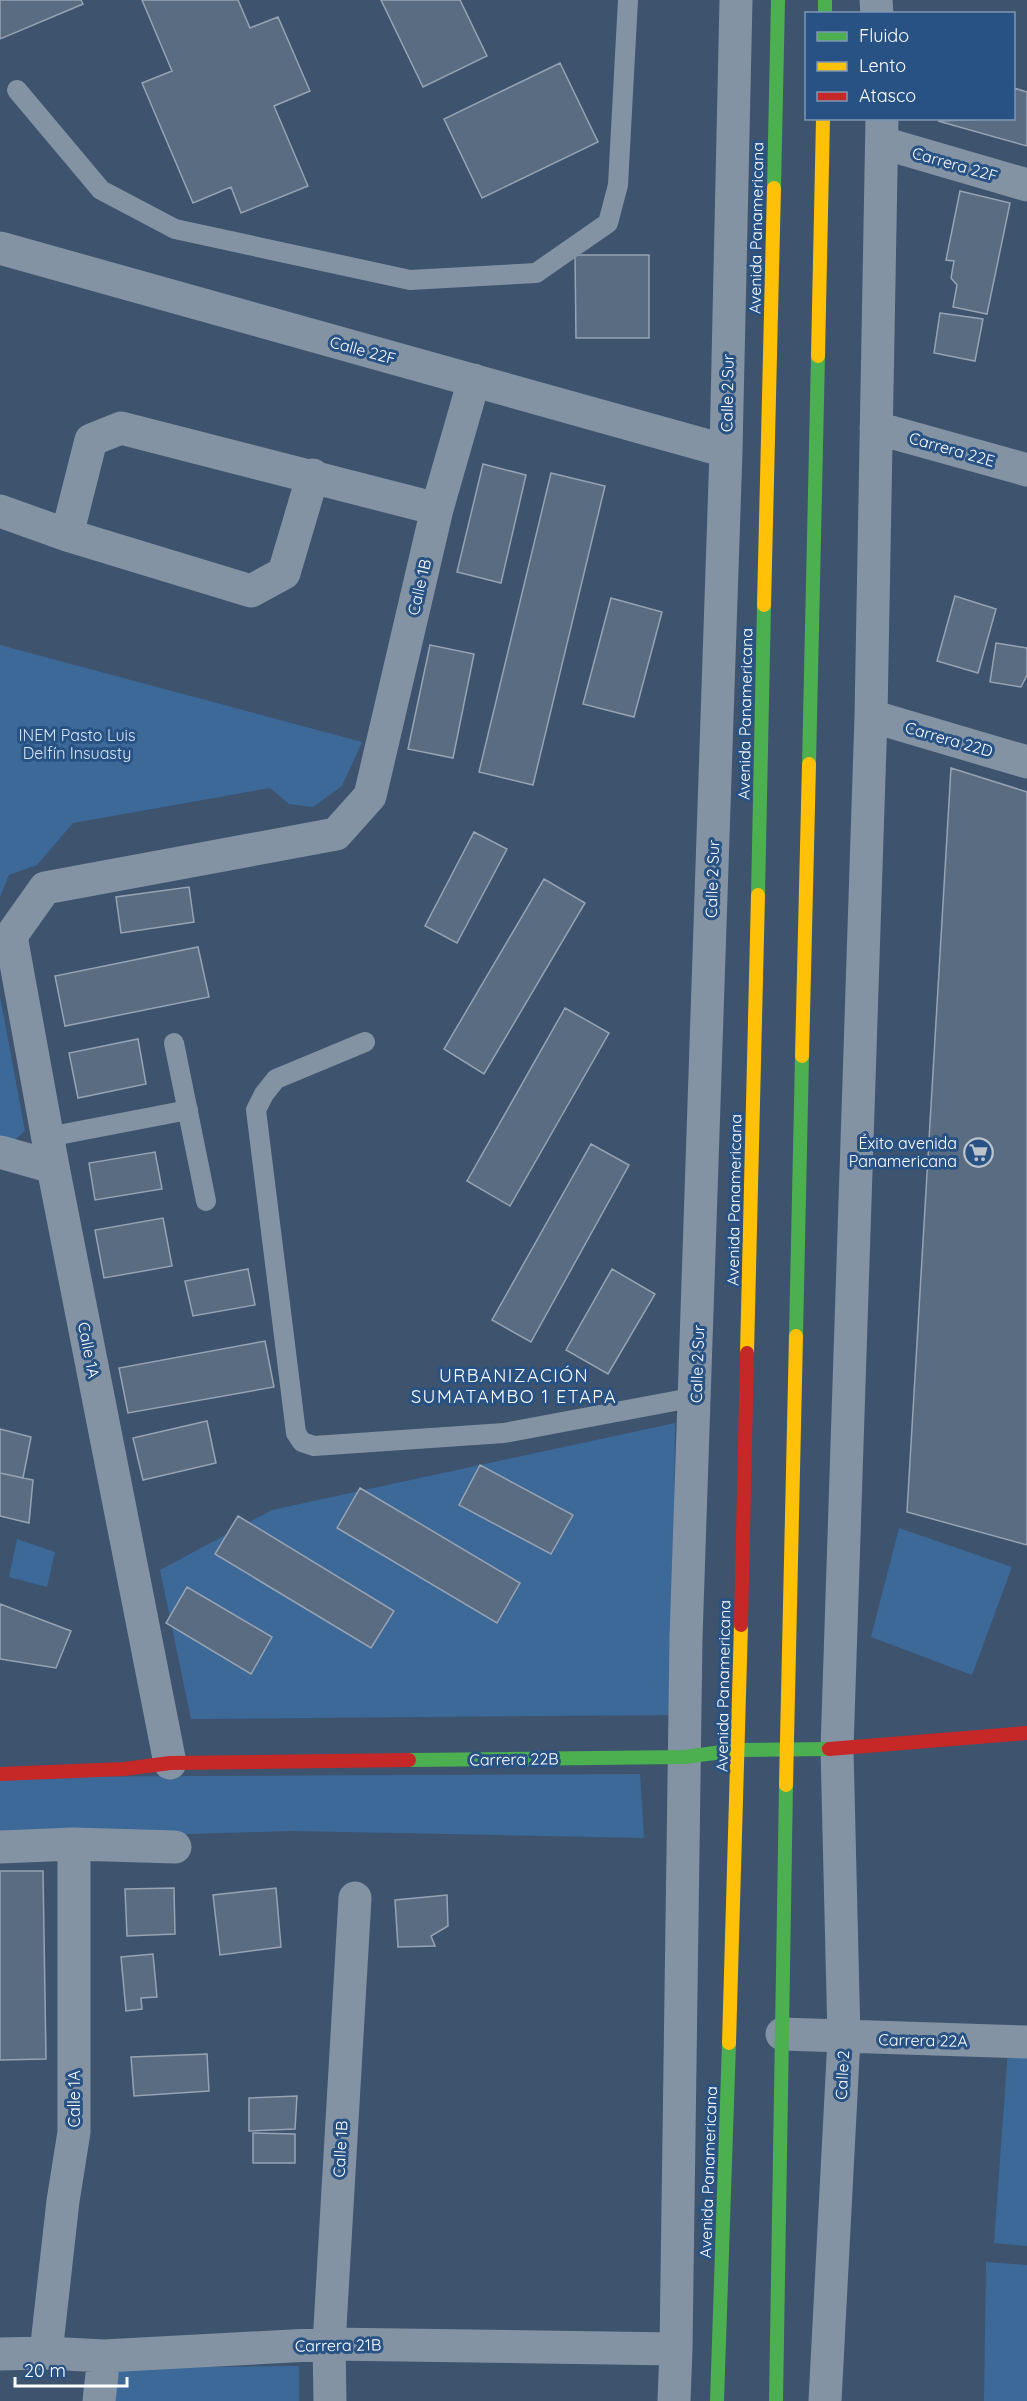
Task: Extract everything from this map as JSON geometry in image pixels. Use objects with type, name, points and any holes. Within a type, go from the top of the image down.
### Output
[{"type":"main road","name":"Avenida Panamericana","points":[[717,2401],[738,1750],[778,0]]},
{"type":"main road","points":[[776,2401],[823,120]]},
{"type":"main road","name":"Carrera 22B","points":[[0,1774],[124,1769],[170,1763],[684,1757],[738,1750],[837,1749],[1027,1733]]},
{"type":"street","name":"Calle 2 Sur","points":[[684,1757],[686,1638],[696,1397],[726,451],[736,0]]},
{"type":"street","name":"Carrera 22F","points":[[882,131],[1027,185]]},
{"type":"street","name":"Calle 2","points":[[825,2401],[844,2037],[837,1749],[871,716],[882,131]]},
{"type":"street","name":"Calle 22F","points":[[0,248],[726,451]]},
{"type":"street","name":"Calle 1B","points":[[11,936],[45,888],[336,834],[370,796],[437,509],[474,380]]},
{"type":"street","points":[[67,535],[91,440],[121,428],[313,475],[437,509]]},
{"type":"street","name":"Carrera 22E","points":[[876,428],[1027,470]]},
{"type":"street","points":[[0,511],[67,535],[251,591],[284,573],[313,475]]},
{"type":"street","name":"Carrera 22D","points":[[871,716],[1027,762]]},
{"type":"street","name":"Calle 1A","points":[[11,936],[50,1152],[170,1763]]},
{"type":"street","points":[[0,1152],[50,1152]]},
{"type":"street","points":[[674,2401],[684,1757]]},
{"type":"street","points":[[0,1847],[74,1844],[175,1846]]},
{"type":"street","name":"Calle 1A","points":[[46,2353],[63,2201],[75,2132],[74,1844]]},
{"type":"street","name":"Calle 1B","points":[[330,2401],[329,2344],[355,1898]]},
{"type":"street","name":"Carrera 22A","points":[[782,2034],[1027,2042]]},
{"type":"street","name":"Carrera 21B","points":[[0,2355],[46,2353],[104,2356],[329,2344],[676,2349]]},
{"type":"street","points":[[99,2401],[104,2356]]},
{"type":"lane","points":[[17,90],[101,190],[175,229],[410,280],[536,273],[608,223],[618,185],[628,0]]},
{"type":"lane","points":[[365,1042],[276,1079],[264,1094],[256,1110],[296,1432],[302,1442],[314,1446],[504,1433],[696,1397]]},
{"type":"lane","points":[[174,1043],[206,1201]]},
{"type":"lane","points":[[50,1152],[188,1110]]},
{"type":"green space","name":"INEM Pasto Luis Delfín Insuasty","points":[[0,645],[362,742],[342,786],[313,807],[289,804],[270,788],[73,823],[37,865],[9,875],[0,897]]},
{"type":"green space","points":[[0,996],[25,1131],[10,1144],[0,1142]]},
{"type":"green space","points":[[675,1423],[673,1715],[191,1719],[160,1570],[272,1510]]},
{"type":"green space","points":[[899,1528],[1012,1567],[972,1675],[871,1637]]},
{"type":"green space","points":[[17,1539],[55,1552],[47,1587],[9,1577]]},
{"type":"green space","points":[[640,1774],[644,1838],[292,1831],[0,1840],[0,1777]]},
{"type":"green space","points":[[1008,2049],[1027,2051],[1027,2246],[994,2243]]},
{"type":"green space","points":[[986,2262],[1027,2265],[1027,2401],[984,2401]]},
{"type":"green space","points":[[299,2366],[299,2401],[107,2401],[109,2368]]},
{"type":"building","points":[[0,0],[81,0],[83,4],[0,39]]},
{"type":"building","points":[[142,0],[238,0],[250,28],[278,17],[310,91],[274,106],[308,186],[241,213],[231,187],[193,203],[142,83],[172,71]]},
{"type":"building","points":[[381,0],[460,0],[487,56],[423,87]]},
{"type":"building","points":[[560,63],[598,142],[482,198],[444,119]]},
{"type":"building","points":[[1015,88],[1027,92],[1027,146],[938,121],[1015,120]]},
{"type":"building","points":[[960,191],[1010,203],[987,314],[953,307],[957,285],[951,278],[954,261],[946,260]]},
{"type":"building","points":[[575,255],[649,255],[649,338],[576,338]]},
{"type":"building","points":[[940,313],[983,319],[975,361],[934,353]]},
{"type":"building","points":[[483,464],[526,475],[501,583],[457,572]]},
{"type":"building","points":[[551,473],[605,486],[533,785],[479,772]]},
{"type":"building","points":[[955,596],[996,609],[978,673],[937,661]]},
{"type":"building","points":[[611,598],[662,612],[634,717],[583,704]]},
{"type":"building","points":[[996,643],[1027,648],[1027,675],[1021,687],[990,682]]},
{"type":"building","points":[[430,645],[474,654],[453,758],[408,749]]},
{"type":"building","name":"Éxito avenida Panamericana","points":[[951,768],[1027,792],[1027,1545],[907,1512]]},
{"type":"building","points":[[474,832],[507,849],[457,943],[425,926]]},
{"type":"building","points":[[544,879],[585,903],[484,1074],[444,1049]]},
{"type":"building","points":[[189,887],[194,922],[121,933],[116,897]]},
{"type":"building","points":[[198,947],[209,997],[65,1026],[55,976]]},
{"type":"building","points":[[565,1008],[609,1033],[510,1206],[467,1181]]},
{"type":"building","points":[[138,1039],[146,1084],[78,1098],[69,1053]]},
{"type":"building","points":[[591,1144],[629,1165],[531,1342],[492,1320]]},
{"type":"building","points":[[155,1152],[162,1189],[95,1200],[89,1163]]},
{"type":"building","points":[[163,1218],[172,1266],[104,1278],[95,1230]]},
{"type":"building","points":[[248,1269],[255,1305],[193,1316],[185,1281]]},
{"type":"building","points":[[612,1269],[655,1294],[608,1374],[566,1350]]},
{"type":"building","points":[[265,1341],[274,1387],[128,1413],[119,1368]]},
{"type":"building","points":[[207,1421],[216,1463],[143,1480],[133,1438]]},
{"type":"building","points":[[0,1429],[31,1437],[23,1478],[0,1473]]},
{"type":"building","points":[[480,1465],[573,1515],[551,1554],[459,1505]]},
{"type":"building","points":[[0,1473],[33,1480],[29,1523],[0,1516]]},
{"type":"building","points":[[360,1488],[520,1583],[497,1623],[337,1528]]},
{"type":"building","points":[[238,1516],[394,1611],[371,1648],[215,1554]]},
{"type":"building","points":[[187,1587],[272,1637],[251,1674],[166,1623]]},
{"type":"building","points":[[0,1604],[71,1631],[56,1668],[0,1659]]},
{"type":"building","points":[[0,1871],[43,1871],[46,2059],[0,2060]]},
{"type":"building","points":[[174,1888],[175,1934],[127,1936],[125,1889]]},
{"type":"building","points":[[276,1888],[281,1947],[220,1955],[213,1895]]},
{"type":"building","points":[[447,1895],[448,1926],[431,1936],[435,1946],[398,1947],[395,1900]]},
{"type":"building","points":[[153,1954],[157,1997],[141,1998],[142,2009],[126,2011],[121,1957]]},
{"type":"building","points":[[207,2054],[209,2091],[134,2096],[131,2057]]},
{"type":"building","points":[[297,2096],[295,2129],[249,2131],[249,2098]]},
{"type":"building","points":[[253,2133],[295,2134],[295,2163],[253,2163]]},
{"type":"traffic: fast","points":[[774,188],[778,0]]},
{"type":"traffic: fast","points":[[825,0],[825,12]]},
{"type":"traffic: fast","points":[[809,764],[818,356]]},
{"type":"traffic: fast","points":[[758,895],[764,605]]},
{"type":"traffic: fast","points":[[796,1336],[802,1056]]},
{"type":"traffic: fast","points":[[409,1760],[684,1757],[738,1750],[829,1749]]},
{"type":"traffic: fast","points":[[776,2401],[786,1785]]},
{"type":"traffic: fast","points":[[717,2401],[729,2043]]},
{"type":"traffic: slow","points":[[818,356],[823,120]]},
{"type":"traffic: slow","points":[[764,605],[774,188]]},
{"type":"traffic: slow","points":[[802,1056],[809,764]]},
{"type":"traffic: slow","points":[[747,1353],[758,895]]},
{"type":"traffic: slow","points":[[786,1785],[796,1336]]},
{"type":"traffic: slow","points":[[729,2043],[741,1625]]},
{"type":"traffic: jam","points":[[741,1625],[747,1353]]},
{"type":"traffic: jam","points":[[829,1749],[1027,1733]]},
{"type":"traffic: jam","points":[[0,1774],[124,1769],[170,1763],[409,1760]]},
{"type":"place","name":"Éxito avenida Panamericana","points":[[978,1152]]},
{"type":"district","name":"URBANIZACIÓN SUMATAMBO 1 ETAPA","points":[[514,1386]]}]
